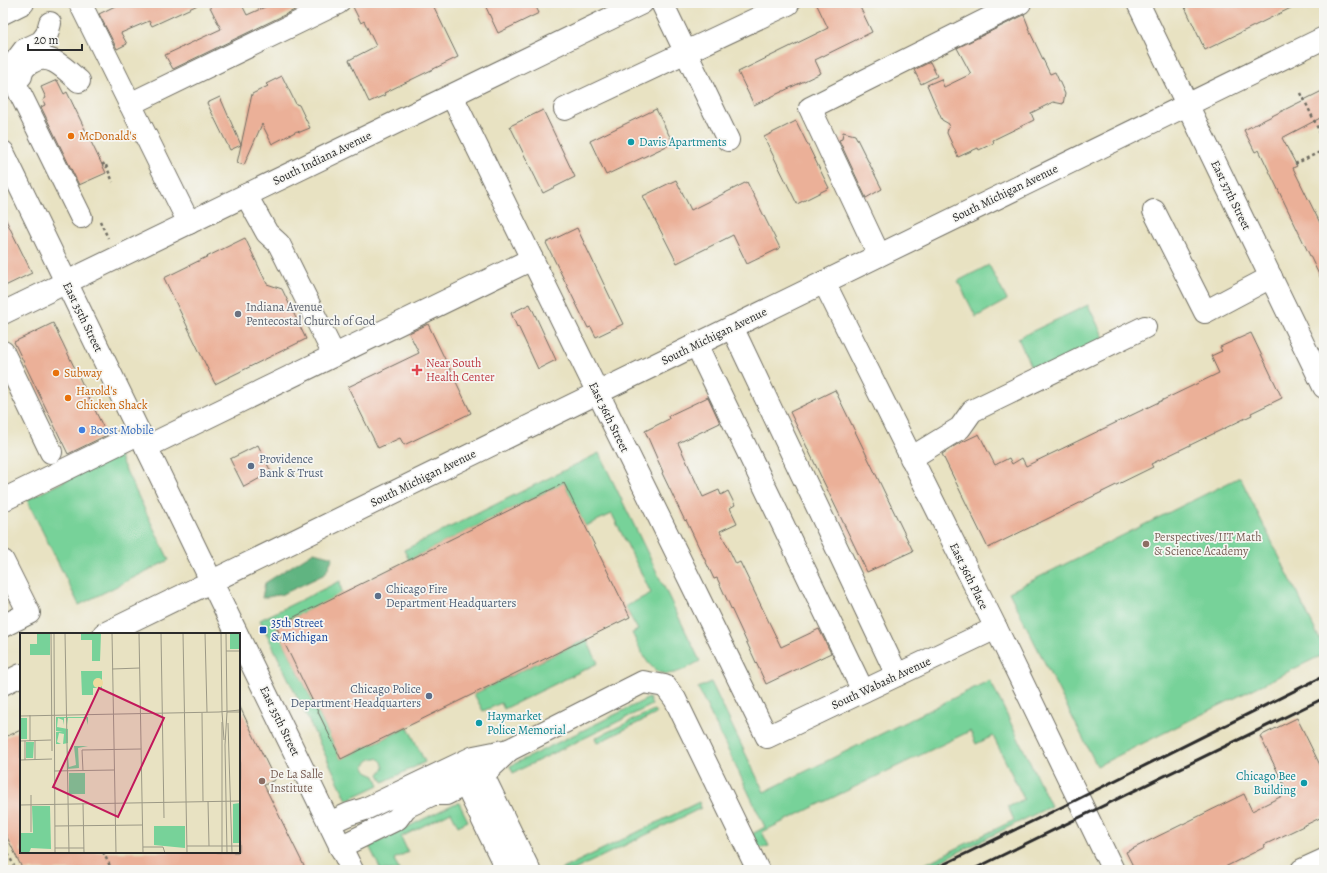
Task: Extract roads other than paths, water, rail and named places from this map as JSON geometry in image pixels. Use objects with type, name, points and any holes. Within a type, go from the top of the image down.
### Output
[{"type":"street","points":[[3,13],[23,3]]},
{"type":"street","points":[[80,3],[189,223]]},
{"type":"street","points":[[130,104],[338,3]]},
{"type":"street","name":"South Indiana Avenue","points":[[3,313],[642,3]]},
{"type":"street","points":[[662,3],[728,140]]},
{"type":"street","points":[[879,255],[810,108],[1020,3]]},
{"type":"street","name":"East 37th Street","points":[[1138,3],[1324,387]]},
{"type":"street","points":[[565,109],[788,4]]},
{"type":"street","points":[[50,23],[47,34],[41,42],[24,50],[15,62],[10,75],[90,218]]},
{"type":"street","name":"South Michigan Avenue","points":[[106,633],[1324,38]]},
{"type":"street","points":[[26,104],[21,85],[21,74],[26,65],[39,58],[55,61],[79,81]]},
{"type":"street","name":"East 36th Street","points":[[452,96],[767,738]]},
{"type":"street","name":"East 35th Street","points":[[5,161],[67,282],[237,633]]},
{"type":"street","points":[[246,195],[267,232],[279,244],[334,356]]},
{"type":"street","points":[[1154,211],[1205,312],[1271,277]]},
{"type":"street","points":[[3,500],[334,356],[532,259]]},
{"type":"street","name":"East 36th Place","points":[[824,282],[996,628],[1113,870]]},
{"type":"street","points":[[732,327],[897,675]]},
{"type":"street","points":[[911,458],[960,428],[972,411],[1145,327]]},
{"type":"street","points":[[696,344],[863,691]]},
{"type":"street","points":[[3,352],[51,452]]},
{"type":"street","points":[[3,561],[29,613],[3,626]]},
{"type":"street","name":"South Wabash Avenue","points":[[767,738],[996,628]]},
{"type":"street","name":"East 35th Street","points":[[240,640],[352,870]]},
{"type":"street","points":[[3,684],[20,676]]},
{"type":"street","points":[[329,824],[349,814],[470,770],[643,682],[665,686],[675,699],[758,870]]},
{"type":"street","points":[[340,847],[397,819],[413,820],[438,807],[446,794],[470,770]]},
{"type":"street","points":[[470,770],[507,870]]},
{"type":"street","points":[[470,770],[529,870]]},
{"type":"street","points":[[1302,870],[1324,860]]},
{"type":"railway","points":[[932,870],[1324,676]]},
{"type":"railway","points":[[972,870],[1324,698]]},
{"type":"place","name":"McDonald's","points":[[71,136]]},
{"type":"place","name":"Davis Apartments","points":[[631,142]]},
{"type":"place","name":"Indiana Avenue Pentecostal Church of God","points":[[238,314]]},
{"type":"place","name":"Near South Health Center","points":[[417,370]]},
{"type":"place","name":"Subway","points":[[56,373]]},
{"type":"place","name":"Harold's Chicken Shack","points":[[68,398]]},
{"type":"place","name":"Boost Mobile","points":[[82,430]]},
{"type":"place","name":"Providence Bank & Trust","points":[[251,466]]},
{"type":"place","name":"Perspectives/IIT Math & Science Academy","points":[[1146,544]]},
{"type":"place","name":"Chicago Fire Department Headquarters","points":[[378,596]]},
{"type":"place","name":"35th Street & Michigan","points":[[263,630]]},
{"type":"place","name":"Chicago Police Department Headquarters","points":[[429,696]]},
{"type":"place","name":"Haymarket Police Memorial","points":[[479,723]]},
{"type":"place","name":"De La Salle Institute","points":[[262,781]]},
{"type":"place","name":"Chicago Bee Building","points":[[1304,783]]}]
